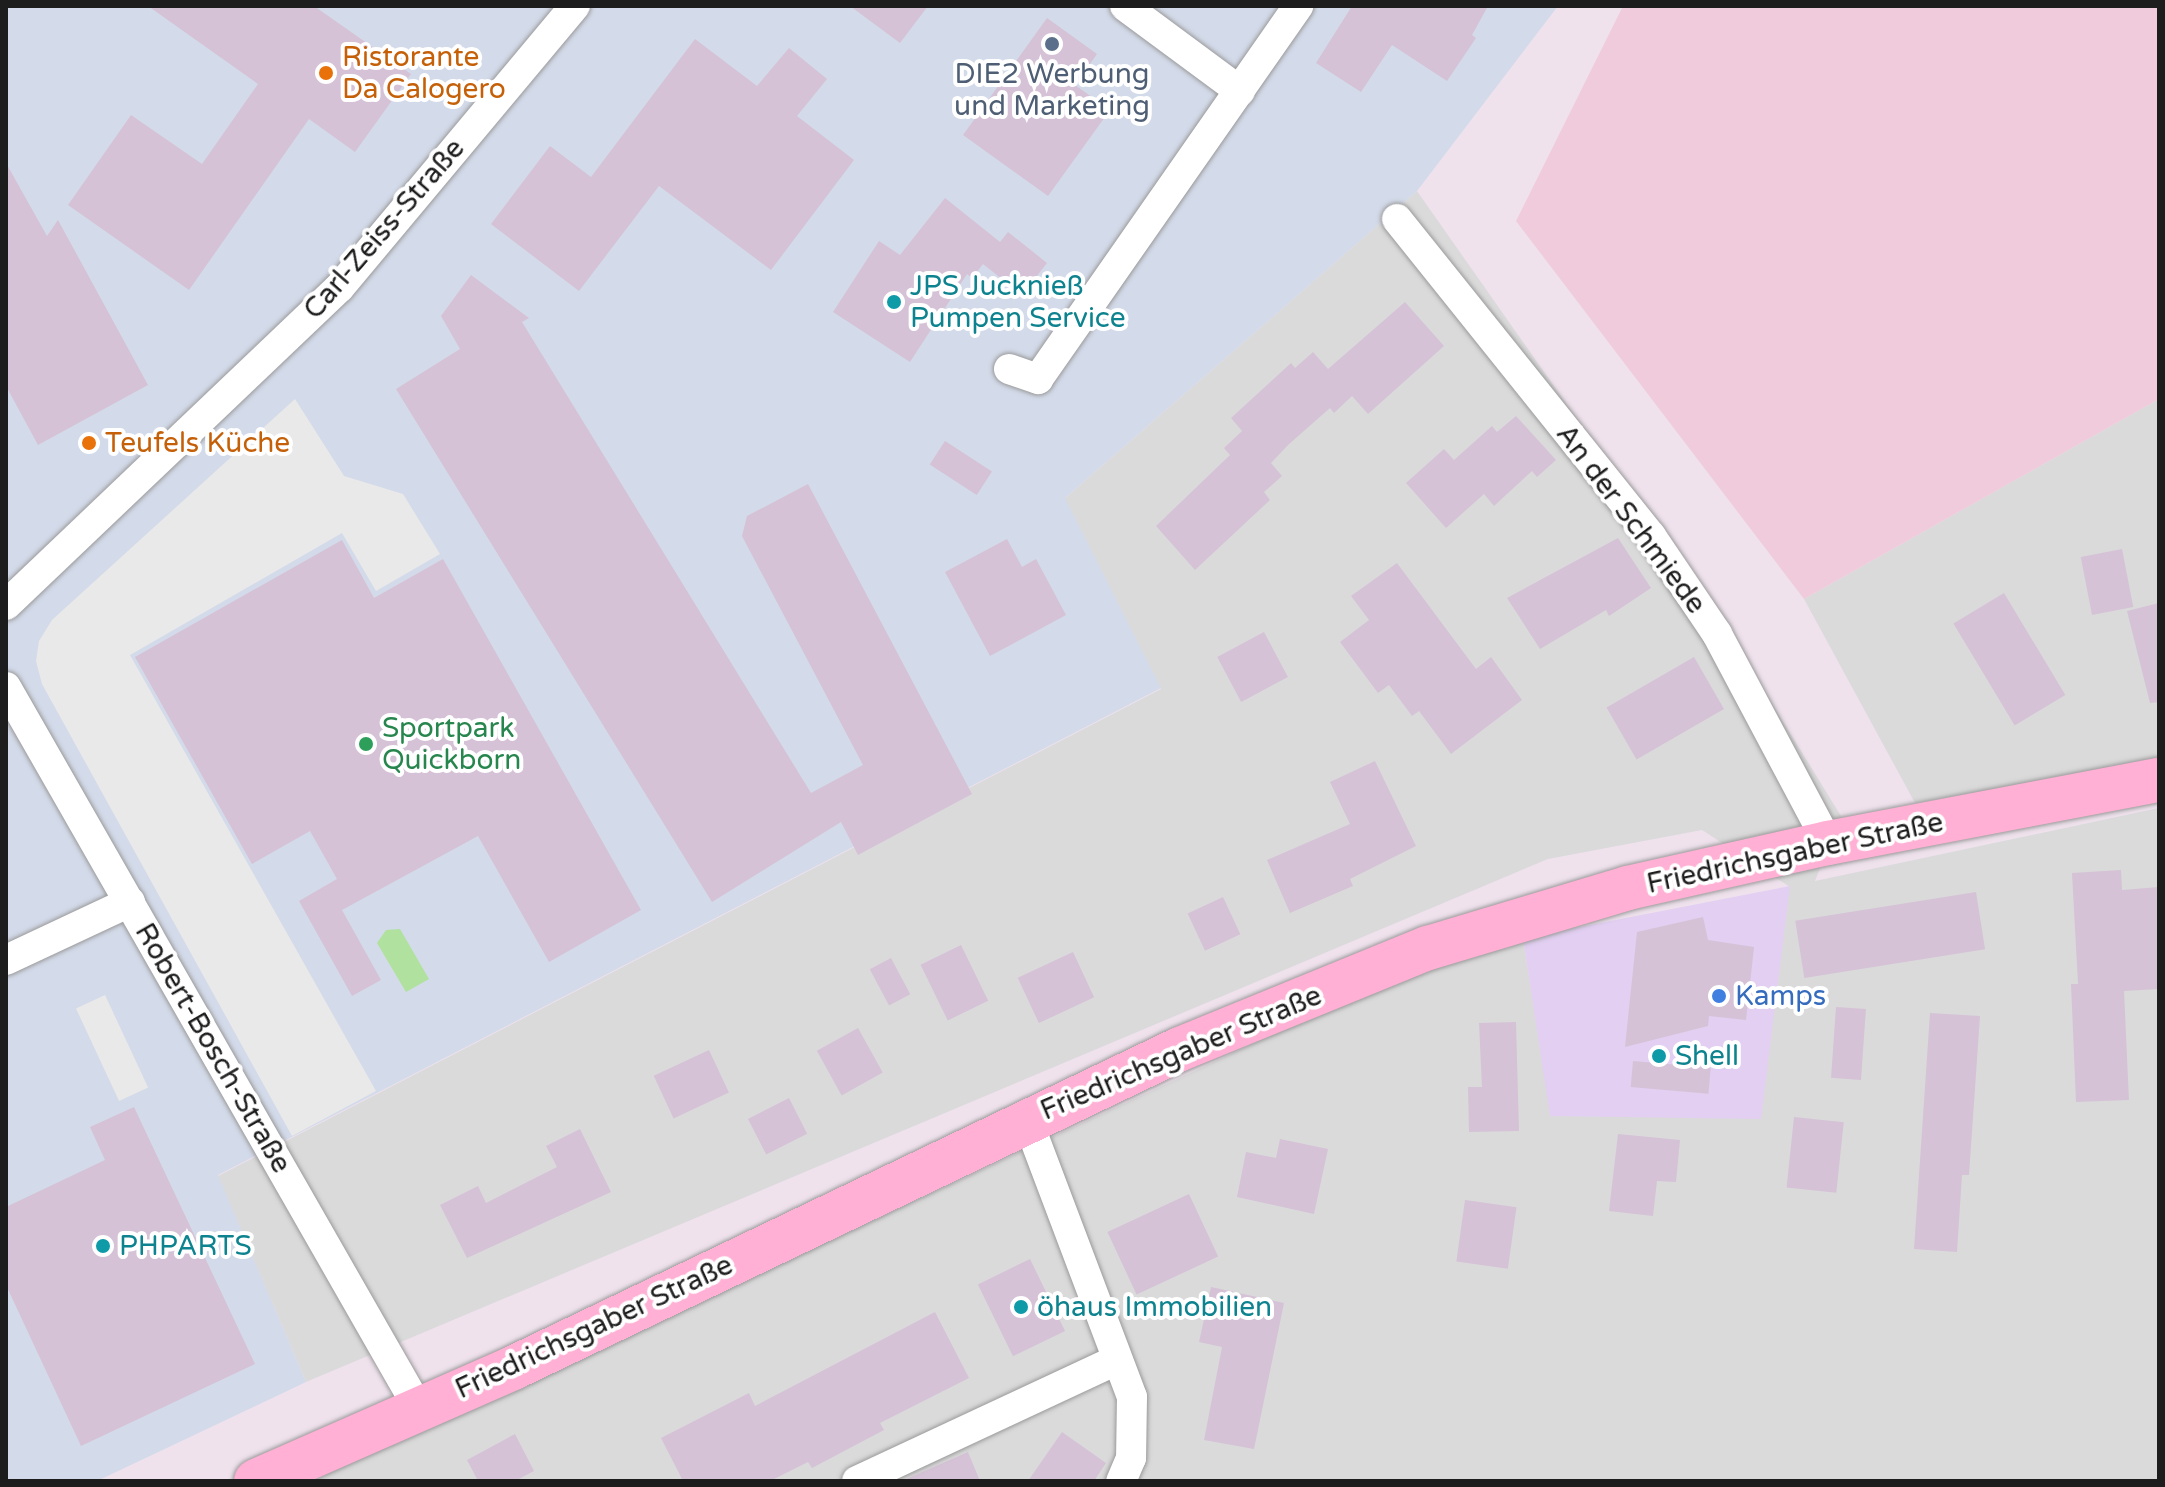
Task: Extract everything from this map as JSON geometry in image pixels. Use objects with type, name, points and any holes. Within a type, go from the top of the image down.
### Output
[{"type":"main road","name":"Friedrichsgaber Straße","points":[[256,1481],[419,1409],[1180,1049],[1428,948],[1628,888],[1828,843],[2159,780]]},
{"type":"street","name":"Carl-Zeiss-Straße","points":[[6,605],[339,288],[575,6]]},
{"type":"street","points":[[1125,6],[1240,91]]},
{"type":"street","points":[[1009,369],[1038,379],[1298,6]]},
{"type":"street","name":"An der Schmiede","points":[[1397,219],[1651,536],[1717,634],[1828,843]]},
{"type":"street","name":"Robert-Bosch-Straße","points":[[6,687],[419,1409]]},
{"type":"street","points":[[6,960],[130,902]]},
{"type":"street","points":[[1027,1119],[1117,1360],[1135,1420],[1131,1458],[1121,1481]]},
{"type":"street","points":[[857,1481],[1117,1360]]},
{"type":"shaded area","points":[[6,6],[1558,6],[1417,191],[1065,498],[1161,688],[218,1175],[306,1382],[97,1481],[6,1481]]},
{"type":"shaded area","points":[[1623,6],[2159,6],[2159,399],[1804,599],[1516,221]]},
{"type":"shaded area","points":[[1417,191],[1738,648],[1841,816],[1815,881],[2159,808],[2159,1481],[313,1481],[1414,969],[1523,938],[1551,1116],[1790,887],[1702,830],[1548,859],[306,1382],[218,1176],[1161,689],[1064,499]]},
{"type":"shaded area","points":[[295,399],[344,476],[403,494],[440,554],[376,591],[342,533],[130,655],[376,1091],[292,1136],[42,684],[36,661],[39,641],[52,620]]},
{"type":"shaded area","points":[[2159,399],[2159,760],[1915,803],[1804,599]]},
{"type":"shaded area","points":[[1790,886],[1761,1119],[1550,1116],[1523,938]]},
{"type":"shaded area","points":[[400,929],[429,979],[406,992],[377,943],[386,930]]},
{"type":"shaded area","points":[[105,995],[148,1087],[119,1101],[76,1009]]},
{"type":"building","points":[[148,6],[314,6],[411,74],[355,152],[309,119],[189,290],[68,205],[131,115],[202,164],[258,84]]},
{"type":"building","points":[[850,6],[928,6],[900,43]]},
{"type":"building","points":[[1352,6],[1488,6],[1472,35],[1476,38],[1447,81],[1392,45],[1361,92],[1316,63]]},
{"type":"building","points":[[1047,18],[1097,54],[1075,85],[1110,110],[1048,196],[963,135]]},
{"type":"building","points":[[695,39],[757,86],[789,48],[827,79],[797,116],[854,160],[771,270],[659,186],[579,291],[491,224],[550,146],[591,177]]},
{"type":"building","points":[[6,163],[47,236],[58,220],[148,385],[38,445],[6,386]]},
{"type":"building","points":[[945,198],[1000,242],[1008,232],[1047,263],[1022,295],[983,264],[972,278],[967,274],[910,362],[833,312],[879,241],[900,255]]},
{"type":"building","points":[[471,275],[529,318],[522,322],[811,793],[863,765],[742,536],[747,516],[808,484],[972,794],[858,855],[841,822],[712,902],[396,389],[460,349],[441,316]]},
{"type":"building","points":[[1405,302],[1444,346],[1368,414],[1352,396],[1334,413],[1330,408],[1288,445],[1271,463],[1282,476],[1264,492],[1270,500],[1195,570],[1156,526],[1230,455],[1224,448],[1242,431],[1231,418],[1291,363],[1295,368],[1313,352],[1328,369]]},
{"type":"building","points":[[1516,416],[1556,460],[1537,477],[1532,471],[1494,506],[1484,494],[1446,528],[1406,483],[1444,449],[1454,460],[1492,426],[1497,432]]},
{"type":"building","points":[[945,441],[992,471],[977,495],[930,464]]},
{"type":"building","points":[[1618,538],[1651,588],[1609,616],[1606,610],[1540,649],[1507,598]]},
{"type":"building","points":[[1007,539],[1022,567],[1036,559],[1066,615],[990,656],[945,572]]},
{"type":"building","name":"Sportpark Quickborn","points":[[342,540],[374,598],[443,559],[641,910],[549,962],[478,836],[342,910],[381,980],[352,996],[299,901],[337,879],[310,831],[252,864],[135,657]]},
{"type":"building","points":[[2122,549],[2133,607],[2092,615],[2081,557]]},
{"type":"building","points":[[1397,563],[1476,669],[1491,657],[1522,700],[1451,754],[1419,711],[1412,716],[1389,685],[1378,693],[1340,642],[1369,620],[1351,596]]},
{"type":"building","points":[[2004,593],[2065,695],[2015,725],[1953,623]]},
{"type":"building","points":[[2159,603],[2159,702],[2150,703],[2127,611]]},
{"type":"building","points":[[1264,632],[1288,677],[1241,702],[1217,657]]},
{"type":"building","points":[[1694,657],[1724,709],[1637,759],[1607,708]]},
{"type":"building","points":[[1375,761],[1416,846],[1350,879],[1353,886],[1290,913],[1267,860],[1350,824],[1330,782]]},
{"type":"building","points":[[2121,870],[2122,890],[2159,887],[2159,989],[2124,991],[2129,1100],[2076,1102],[2071,984],[2078,984],[2072,873]]},
{"type":"building","points":[[1976,892],[1985,949],[1804,978],[1795,921]]},
{"type":"building","points":[[1223,897],[1240,934],[1205,951],[1188,913]]},
{"type":"building","points":[[1703,917],[1708,940],[1754,947],[1746,1020],[1709,1016],[1708,1026],[1625,1047],[1637,932]]},
{"type":"building","points":[[961,945],[988,1001],[948,1020],[921,965]]},
{"type":"building","points":[[1073,952],[1094,997],[1039,1023],[1018,978]]},
{"type":"building","points":[[891,958],[910,994],[889,1005],[870,969]]},
{"type":"building","points":[[1836,1007],[1866,1009],[1861,1080],[1831,1078]]},
{"type":"building","points":[[1930,1013],[1980,1016],[1969,1175],[1962,1175],[1957,1252],[1914,1249]]},
{"type":"building","points":[[1516,1022],[1519,1131],[1469,1132],[1468,1087],[1482,1087],[1479,1023]]},
{"type":"building","points":[[858,1028],[883,1073],[842,1095],[817,1051]]},
{"type":"building","points":[[709,1050],[729,1093],[674,1118],[654,1076]]},
{"type":"building","points":[[1633,1061],[1711,1068],[1708,1094],[1631,1087]]},
{"type":"building","points":[[789,1098],[807,1134],[766,1155],[748,1119]]},
{"type":"building","name":"PHPARTS","points":[[134,1107],[255,1364],[81,1446],[6,1285],[6,1207],[105,1160],[90,1127]]},
{"type":"building","points":[[1794,1117],[1844,1122],[1836,1193],[1787,1188]]},
{"type":"building","points":[[580,1129],[611,1192],[467,1258],[440,1205],[478,1186],[486,1203],[557,1167],[546,1146]]},
{"type":"building","points":[[1618,1134],[1680,1140],[1676,1182],[1657,1181],[1653,1216],[1609,1211]]},
{"type":"building","points":[[1280,1139],[1328,1149],[1314,1214],[1237,1197],[1246,1152],[1276,1158]]},
{"type":"building","points":[[1189,1194],[1218,1257],[1137,1295],[1107,1232]]},
{"type":"building","points":[[1465,1200],[1516,1207],[1508,1269],[1456,1261]]},
{"type":"building","name":"öhaus Immobilien","points":[[1030,1259],[1065,1331],[1013,1356],[978,1284]]},
{"type":"building","points":[[1211,1287],[1284,1303],[1254,1449],[1204,1440],[1222,1347],[1199,1342]]},
{"type":"building","points":[[935,1312],[969,1378],[880,1423],[884,1430],[812,1468],[808,1462],[770,1481],[683,1481],[661,1438],[749,1393],[755,1406]]},
{"type":"building","points":[[1062,1432],[1106,1463],[1094,1481],[1028,1481]]},
{"type":"building","points":[[515,1434],[534,1471],[515,1481],[478,1481],[467,1460]]},
{"type":"building","points":[[968,1452],[980,1481],[902,1481]]},
{"type":"place","name":"DIE2 Werbung und Marketing","points":[[1052,44]]},
{"type":"place","name":"Ristorante Da Calogero","points":[[326,73]]},
{"type":"place","name":"JPS Jucknieß Pumpen Service","points":[[894,302]]},
{"type":"place","name":"Teufels Küche","points":[[89,443]]},
{"type":"place","name":"Sportpark Quickborn","points":[[366,744]]},
{"type":"place","name":"Kamps","points":[[1719,996]]},
{"type":"place","name":"Shell","points":[[1659,1056]]},
{"type":"place","name":"PHPARTS","points":[[103,1246]]},
{"type":"place","name":"öhaus Immobilien","points":[[1021,1307]]}]
